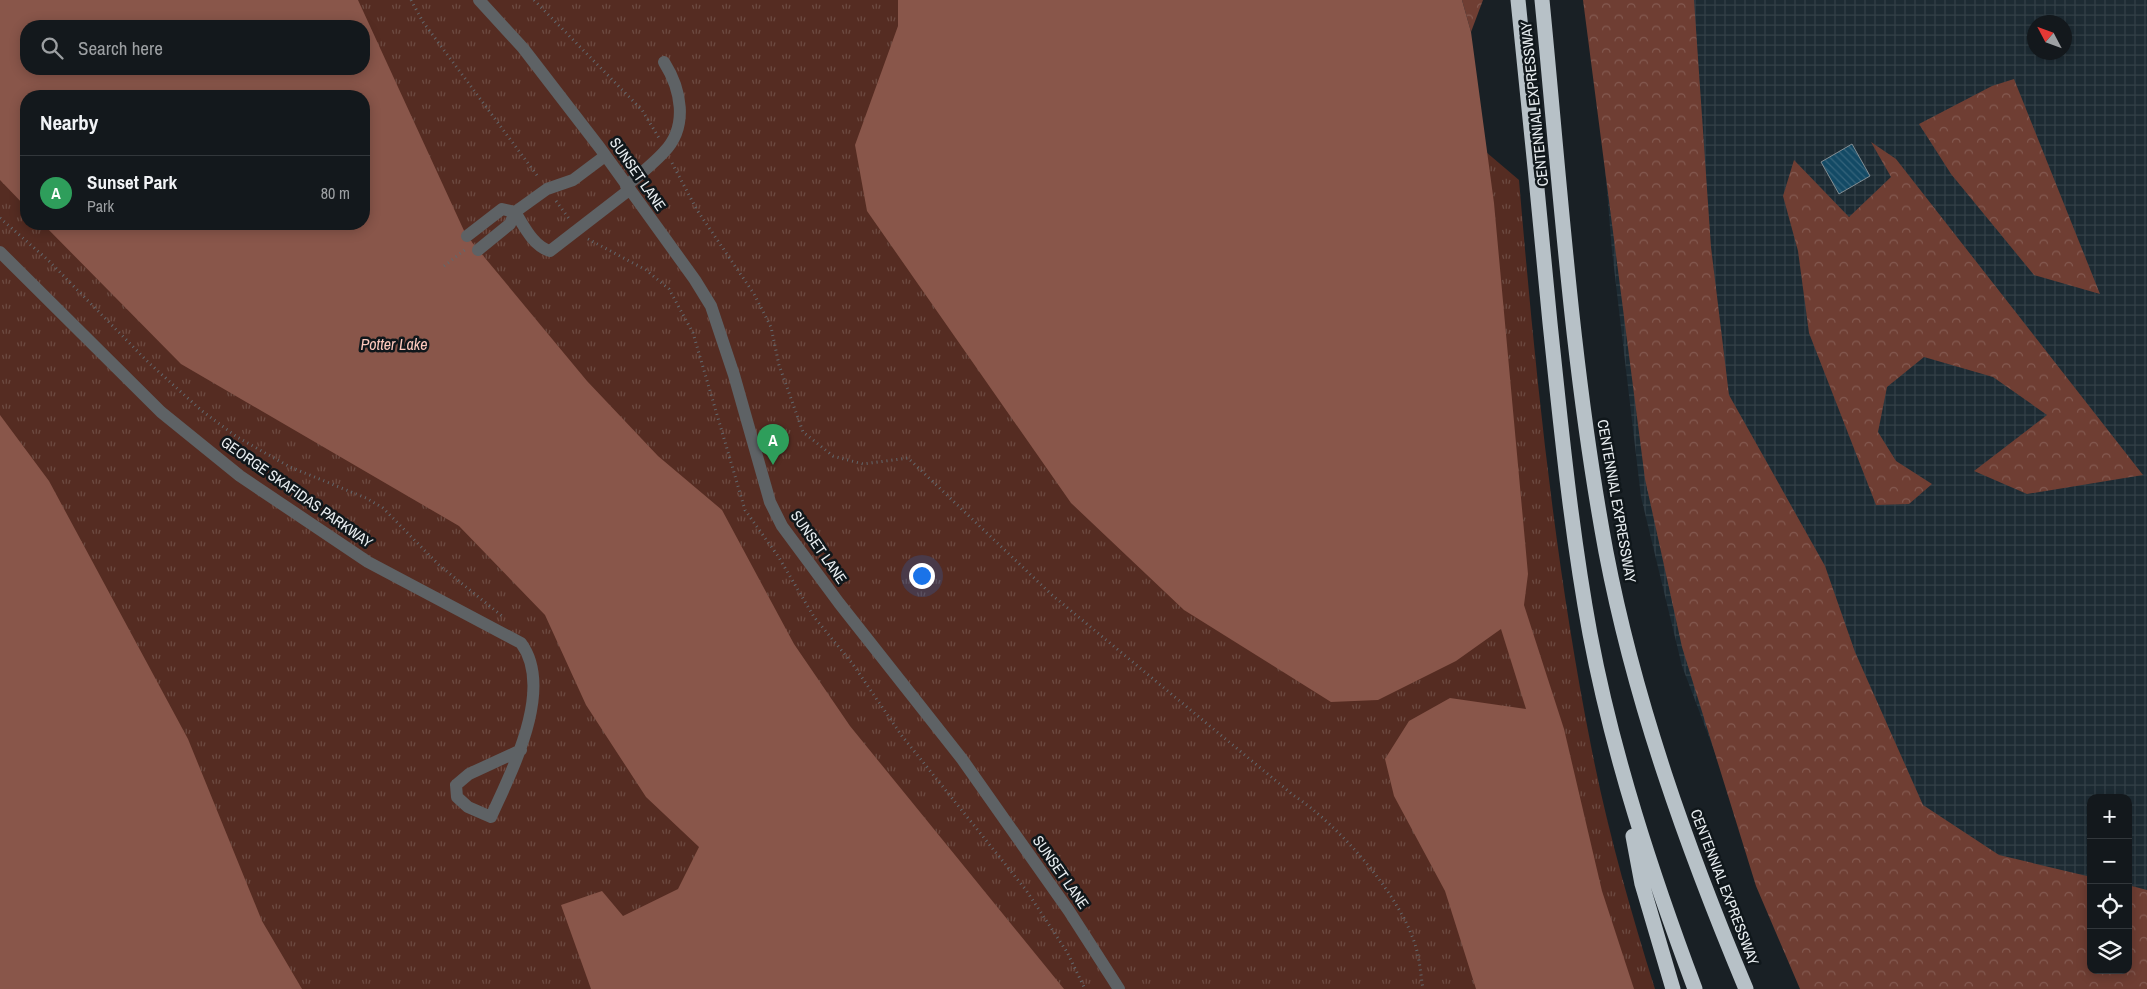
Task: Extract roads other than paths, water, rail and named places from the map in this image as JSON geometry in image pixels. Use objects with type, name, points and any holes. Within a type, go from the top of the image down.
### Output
[{"type":"highway","name":"CENTENNIAL EXPRESSWAY","points":[[1518,0],[1564,461],[1590,636],[1618,751],[1651,866],[1695,989]]},
{"type":"highway","name":"CENTENNIAL EXPRESSWAY","points":[[1542,0],[1582,406],[1606,553],[1625,639],[1656,752],[1705,890],[1746,989]]},
{"type":"highway","points":[[1618,751],[1642,884],[1672,989]]},
{"type":"lane","name":"SUNSET LANE","points":[[479,0],[523,48],[606,156],[695,280],[711,306],[734,374],[770,502],[782,526],[839,603],[962,759],[1069,911],[1119,989]]},
{"type":"lane","points":[[467,236],[502,208],[515,212],[532,238],[543,249],[550,251],[628,188],[666,151],[678,124],[681,105],[673,76],[664,62]]},
{"type":"lane","points":[[478,250],[510,224],[515,212],[547,188],[573,180],[606,156]]},
{"type":"lane","name":"GEORGE SKAFIDAS PARKWAY","points":[[0,252],[161,412],[240,476],[368,562],[446,604],[510,635],[521,643],[528,652],[534,682],[528,730],[521,750],[491,817],[468,807],[457,797],[456,785],[469,774],[521,750]]},
{"type":"water","name":"Potter Lake","points":[[0,0],[358,0],[367,20],[20,20],[20,75],[370,75],[370,26],[466,235],[587,381],[658,456],[722,510],[794,644],[850,726],[1064,989],[591,989],[561,905],[602,891],[623,916],[678,889],[699,847],[646,797],[586,705],[545,615],[459,526],[181,364],[49,230],[370,230],[370,90],[20,90],[20,201],[0,180]]},
{"type":"water","points":[[898,0],[1462,0],[1471,32],[1494,203],[1528,574],[1524,605],[1564,729],[1602,891],[1634,989],[1476,989],[1445,891],[1394,796],[1385,759],[1409,721],[1450,698],[1526,709],[1501,629],[1456,661],[1378,700],[1331,702],[1184,610],[1071,503],[867,211],[855,145],[898,26]]},
{"type":"water","points":[[0,415],[49,481],[188,739],[262,921],[302,989],[0,989]]},
{"type":"place","name":"Sunset Park","points":[[773,465]]}]
